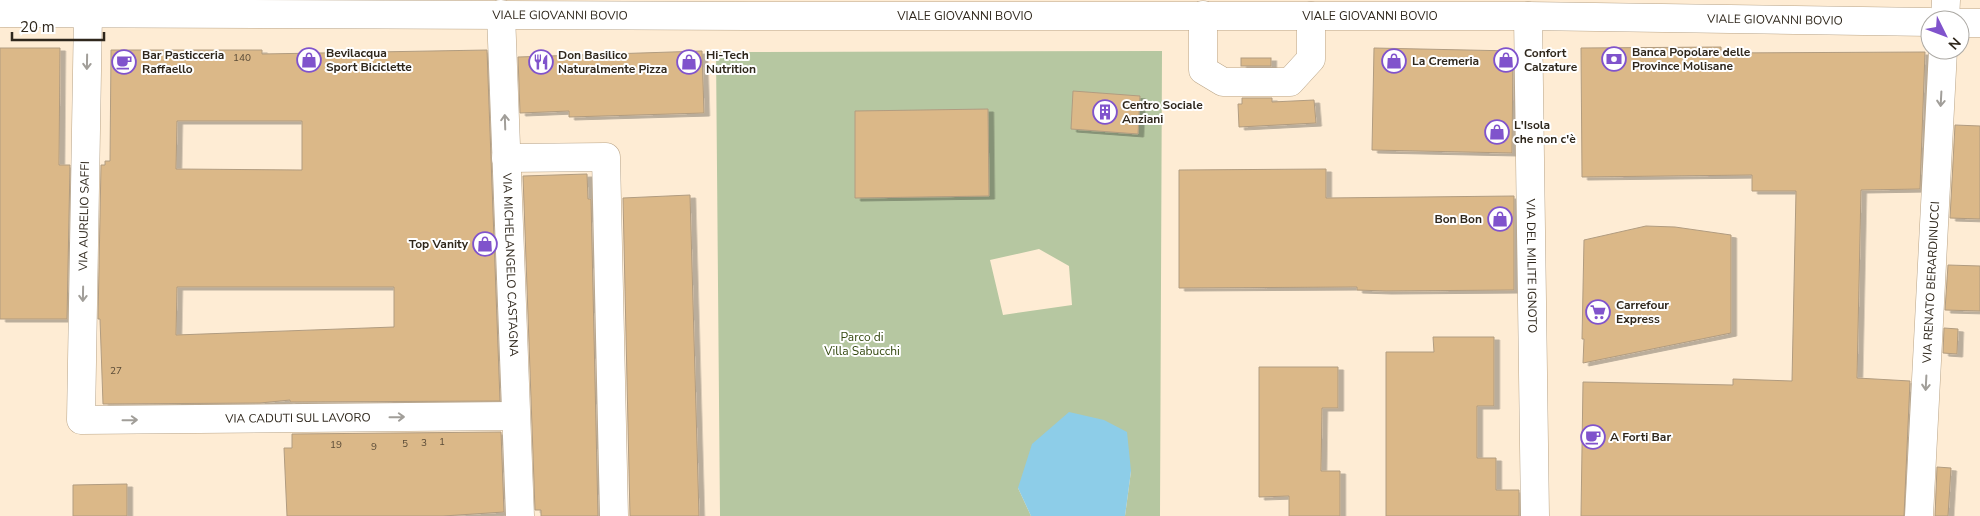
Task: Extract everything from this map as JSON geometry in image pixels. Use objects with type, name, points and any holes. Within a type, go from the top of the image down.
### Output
[{"type":"street","name":"VIALE GIOVANNI BOVIO","points":[[0,13],[88,13],[176,6],[500,14],[748,16],[1165,8],[1203,16],[1311,16],[1537,11],[1920,22]]},
{"type":"street","name":"VIA DEL MILITE IGNOTO","points":[[1536,516],[1537,11]]},
{"type":"street","name":"VIA AURELIO SAFFI","points":[[81,420],[88,13]]},
{"type":"street","name":"VIA MICHELANGELO CASTAGNA","points":[[500,14],[520,516]]},
{"type":"street","points":[[1203,16],[1203,70],[1223,82],[1290,82],[1311,59],[1311,16]]},
{"type":"street","name":"VIA RENATO BERARDINUCCI","points":[[1919,516],[1943,60]]},
{"type":"street","points":[[506,158],[606,157],[614,516]]},
{"type":"street","name":"VIA CADUTI SUL LAVORO","points":[[81,420],[515,416]]},
{"type":"green space","name":"Parco di Villa Sabucchi","points":[[1162,51],[1160,516],[1125,516],[1131,471],[1018,488],[1031,516],[720,516],[716,52]],"holes":[[[1039,249],[1069,266],[1072,305],[1003,315],[990,260]]]},
{"type":"water","points":[[1069,412],[1104,420],[1127,432],[1131,471],[1125,516],[1031,516],[1018,488],[1032,444]]},
{"type":"building","points":[[1721,47],[1721,53],[1920,52],[1920,60],[1925,60],[1920,189],[1861,190],[1857,378],[1910,381],[1904,516],[1581,516],[1583,382],[1733,385],[1733,379],[1792,381],[1796,191],[1752,191],[1752,175],[1582,177],[1581,48]]},
{"type":"building","points":[[0,48],[60,48],[59,165],[70,165],[67,319],[0,319]]},
{"type":"building","points":[[1374,48],[1513,51],[1512,153],[1372,150]]},
{"type":"building","points":[[111,50],[262,50],[262,54],[487,50],[500,401],[290,402],[290,400],[260,403],[103,404],[100,319],[98,319],[101,165],[105,165],[105,161],[110,161]],"holes":[[[177,121],[302,121],[302,170],[176,169]],[[177,287],[394,287],[394,327],[176,335]]]},
{"type":"building","points":[[702,51],[704,113],[569,117],[569,111],[520,113],[518,57]]},
{"type":"building","points":[[1241,58],[1271,58],[1271,66],[1241,66]]},
{"type":"building","name":"Centro Sociale Anziani","points":[[1073,91],[1140,96],[1138,134],[1071,129]]},
{"type":"building","points":[[1242,98],[1272,98],[1272,102],[1314,100],[1316,123],[1239,127],[1238,104],[1242,104]]},
{"type":"building","points":[[988,109],[989,196],[855,198],[855,111]]},
{"type":"building","points":[[1955,125],[1980,126],[1980,219],[1950,218]]},
{"type":"building","points":[[1326,169],[1326,198],[1514,196],[1514,290],[1386,291],[1357,290],[1357,287],[1179,288],[1179,170]]},
{"type":"building","points":[[587,174],[588,199],[591,199],[598,516],[541,516],[541,510],[535,510],[523,176]]},
{"type":"building","points":[[690,195],[699,516],[630,516],[623,198]]},
{"type":"building","points":[[1646,226],[1675,227],[1731,235],[1731,333],[1583,363],[1584,240]]},
{"type":"building","points":[[1948,265],[1980,266],[1980,311],[1945,310]]},
{"type":"building","points":[[1944,328],[1958,329],[1957,354],[1943,353]]},
{"type":"building","points":[[1433,337],[1494,337],[1494,406],[1477,406],[1477,458],[1496,458],[1496,490],[1519,490],[1519,516],[1386,516],[1386,352],[1434,352]]},
{"type":"building","points":[[1259,367],[1338,367],[1338,408],[1322,408],[1321,471],[1340,471],[1340,516],[1289,516],[1289,496],[1259,497]]},
{"type":"building","points":[[501,432],[504,512],[443,516],[287,516],[284,448],[292,448],[292,434]]},
{"type":"building","points":[[1937,467],[1951,468],[1948,516],[1935,516]]},
{"type":"building","points":[[127,484],[127,516],[73,516],[73,485]]},
{"type":"place","name":"Banca Popolare delle Province Molisane","points":[[1614,59]]},
{"type":"place","name":"Bevilacqua Sport Biciclette","points":[[309,60]]},
{"type":"place","name":"Confort Calzature","points":[[1506,60]]},
{"type":"place","name":"La Cremeria","points":[[1394,61]]},
{"type":"place","name":"Bar Pasticceria Raffaello","points":[[124,62]]},
{"type":"place","name":"Don Basilico Naturalmente Pizza","points":[[541,62]]},
{"type":"place","name":"Hi-Tech Nutrition","points":[[689,62]]},
{"type":"place","name":"Centro Sociale Anziani","points":[[1105,112]]},
{"type":"place","name":"L'Isola che non c'è","points":[[1497,132]]},
{"type":"place","name":"Bon Bon","points":[[1500,219]]},
{"type":"place","name":"Top Vanity","points":[[485,244]]},
{"type":"place","name":"Carrefour Express","points":[[1598,312]]},
{"type":"place","name":"A Forti Bar","points":[[1593,437]]}]
